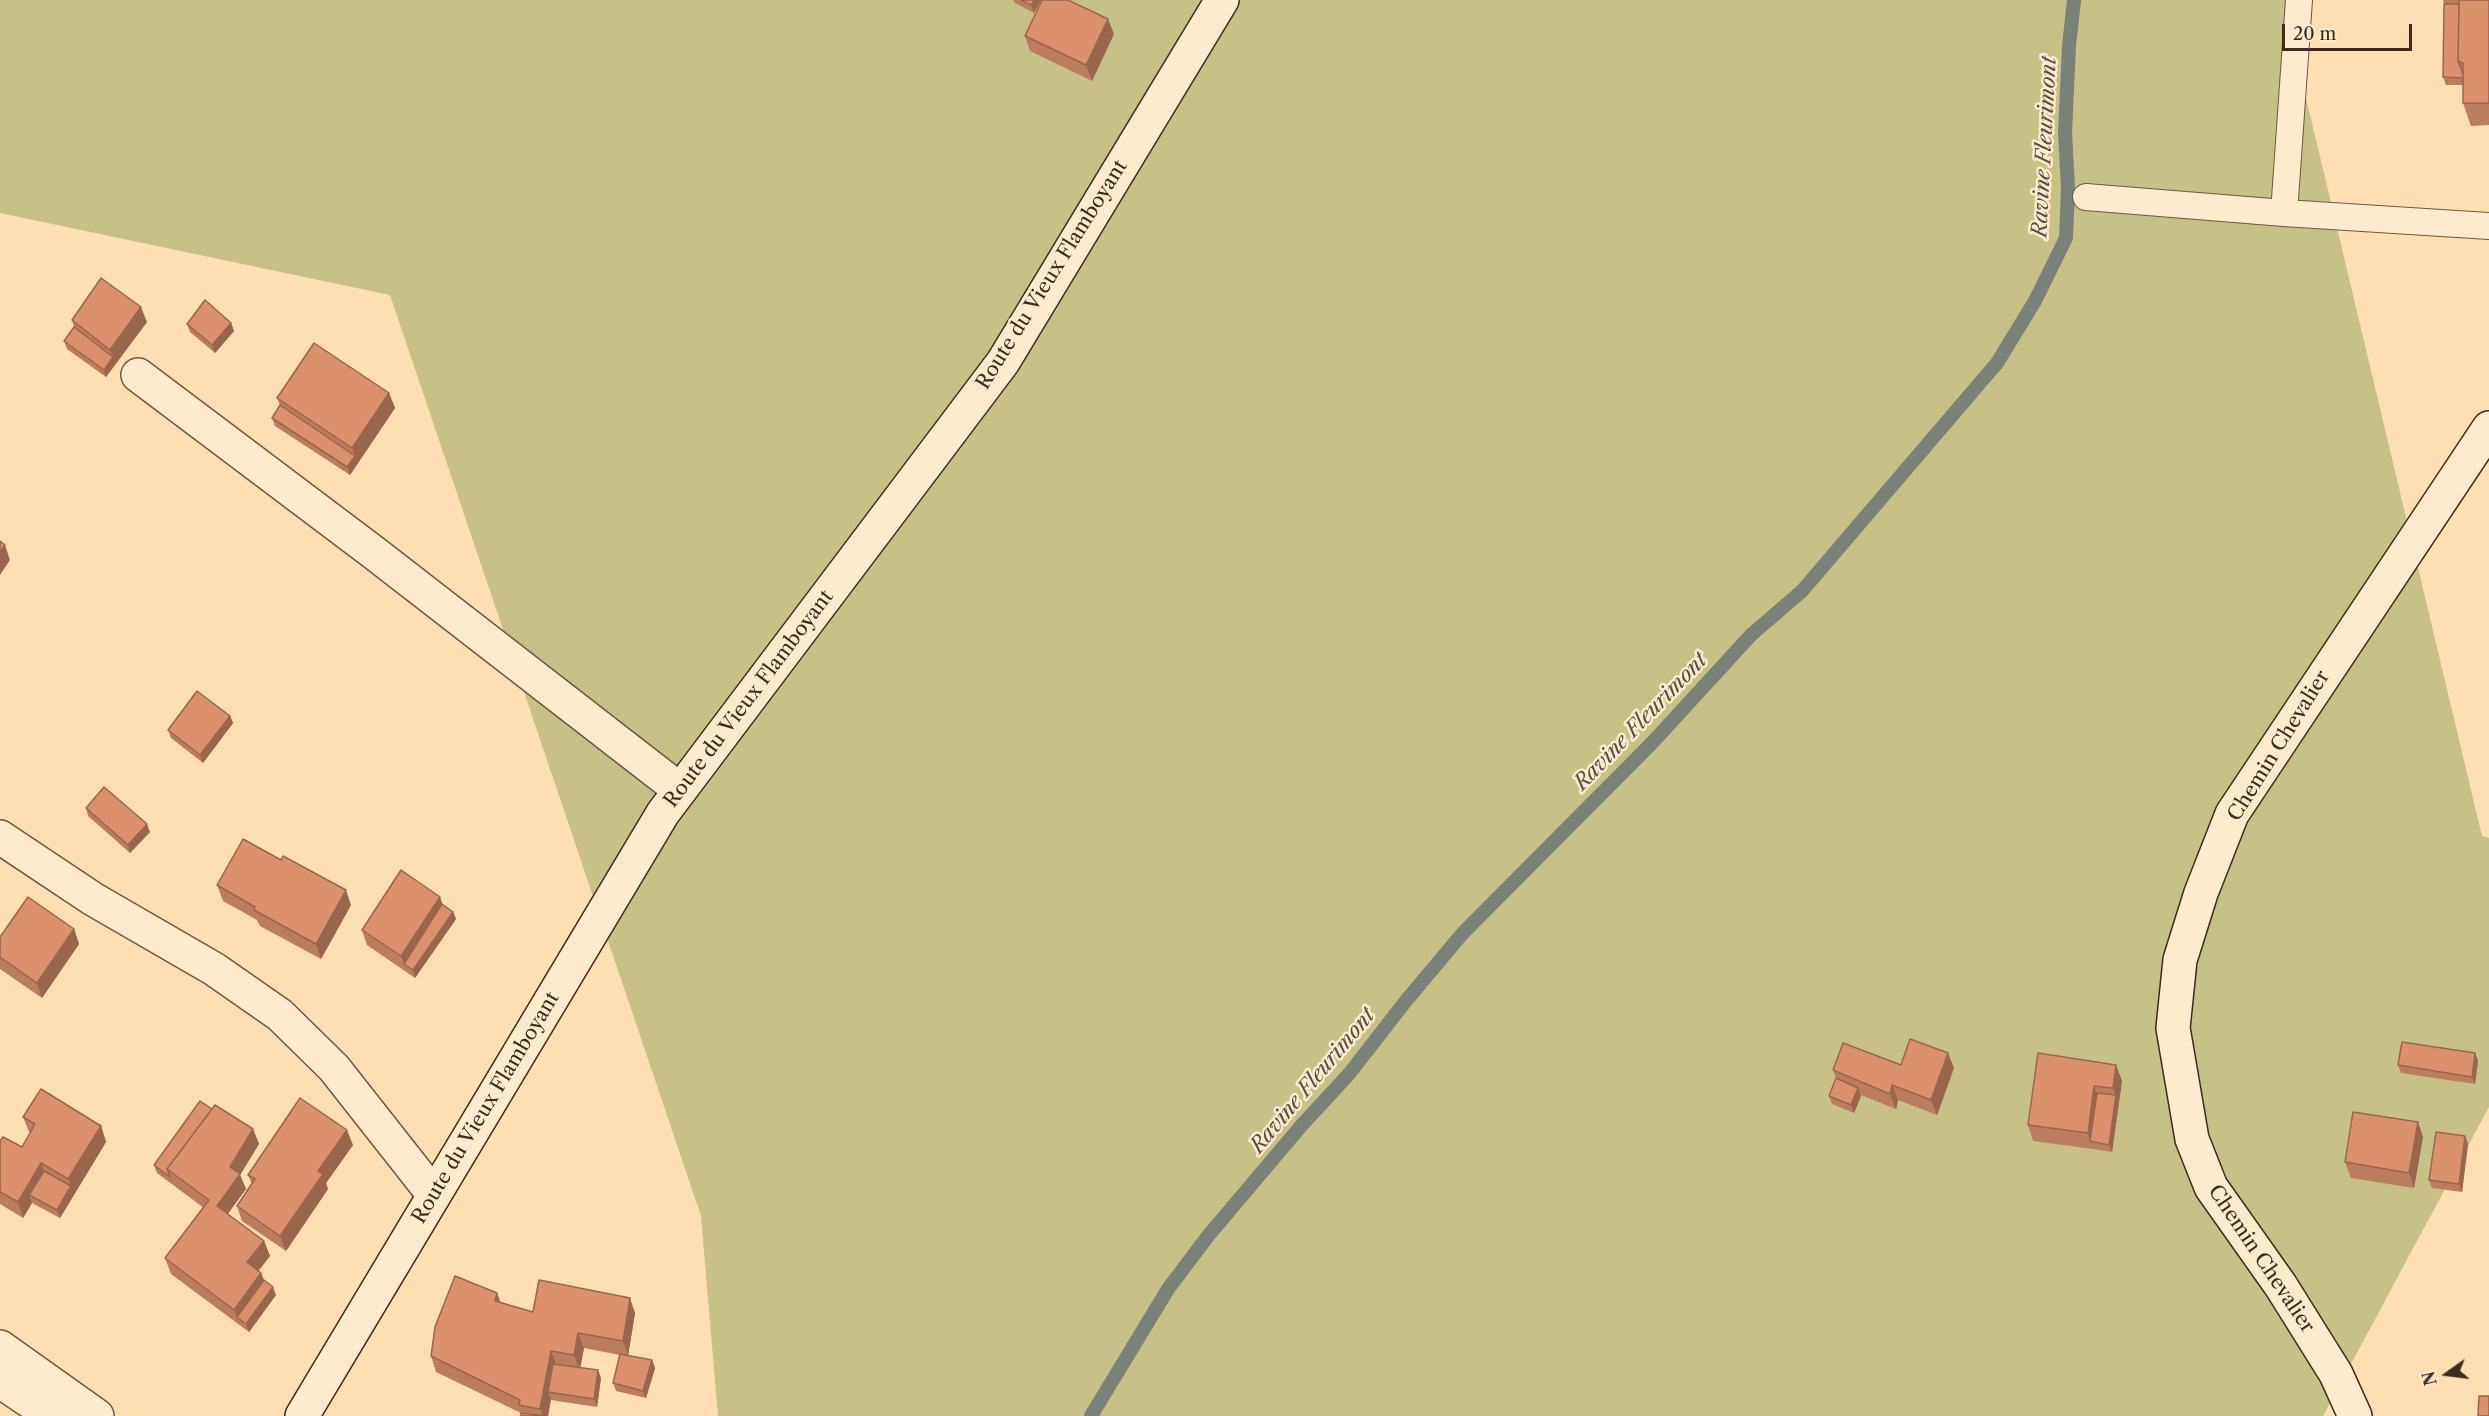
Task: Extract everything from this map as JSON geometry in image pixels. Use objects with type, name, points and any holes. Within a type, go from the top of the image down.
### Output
[{"type":"street","name":"Route du Vieux Flamboyant","points":[[302,1416],[663,813],[1003,362],[1222,0]]},
{"type":"street","points":[[138,375],[363,545],[680,790]]},
{"type":"street","name":"Chemin Chevalier","points":[[2355,1416],[2336,1374],[2312,1335],[2281,1286],[2211,1187],[2192,1140],[2174,1028],[2180,960],[2201,893],[2232,814],[2489,428]]},
{"type":"street","points":[[0,837],[93,899],[214,969],[280,1015],[334,1068],[434,1195]]},
{"type":"street","points":[[0,1347],[98,1416]]},
{"type":"street","points":[[0,1381],[52,1416]]},
{"type":"lane","points":[[2284,213],[2299,0]]},
{"type":"lane","points":[[2086,197],[2489,226]]},
{"type":"shaded area","points":[[0,0],[2298,0],[2296,56],[2482,836],[2489,838],[2489,1107],[2323,1416],[718,1416],[701,1216],[390,295],[0,213]]},
{"type":"building","points":[[1021,0],[1034,0],[1031,5]]},
{"type":"building","points":[[1042,0],[1068,0],[1108,19],[1086,65],[1025,36]]},
{"type":"building","points":[[2459,0],[2489,0],[2489,103],[2463,103],[2463,63],[2458,61]]},
{"type":"building","points":[[2444,4],[2459,4],[2458,61],[2463,78],[2443,77]]},
{"type":"building","points":[[101,278],[141,307],[110,350],[72,320]]},
{"type":"building","points":[[205,300],[231,323],[212,345],[187,324]]},
{"type":"building","points":[[74,327],[113,357],[104,370],[64,341]]},
{"type":"building","points":[[314,343],[389,393],[352,448],[277,398]]},
{"type":"building","points":[[280,405],[355,456],[347,467],[272,418]]},
{"type":"building","points":[[0,541],[5,545],[0,552]]},
{"type":"building","points":[[197,691],[230,716],[200,755],[168,730]]},
{"type":"building","points":[[104,787],[147,824],[128,845],[86,808]]},
{"type":"building","points":[[243,839],[281,860],[283,856],[346,890],[316,944],[254,910],[255,907],[217,885]]},
{"type":"building","points":[[401,870],[440,897],[401,956],[362,930]]},
{"type":"building","points":[[28,897],[74,929],[37,983],[0,957],[0,937]]},
{"type":"building","points":[[442,904],[453,912],[413,970],[404,964]]},
{"type":"building","points":[[1910,1039],[1948,1053],[1931,1100],[1892,1085],[1890,1094],[1833,1070],[1843,1043],[1901,1065]]},
{"type":"building","points":[[2402,1042],[2475,1053],[2472,1077],[2398,1065]]},
{"type":"building","points":[[2038,1053],[2116,1065],[2113,1088],[2094,1086],[2088,1133],[2028,1125]]},
{"type":"building","points":[[1836,1078],[1858,1088],[1851,1105],[1829,1096]]},
{"type":"building","points":[[41,1089],[101,1126],[68,1179],[41,1163],[18,1202],[0,1192],[0,1141],[3,1137],[22,1147],[35,1124],[23,1117]]},
{"type":"building","points":[[2097,1093],[2116,1095],[2109,1145],[2090,1141]]},
{"type":"building","points":[[300,1098],[347,1130],[318,1171],[323,1174],[280,1236],[237,1206],[255,1179],[248,1175]]},
{"type":"building","points":[[200,1101],[212,1109],[167,1169],[170,1177],[154,1165]]},
{"type":"building","points":[[215,1105],[253,1129],[230,1167],[240,1174],[217,1206],[264,1241],[247,1262],[261,1273],[234,1310],[165,1258],[209,1200],[167,1169]]},
{"type":"building","points":[[2353,1112],[2418,1122],[2409,1173],[2345,1162]]},
{"type":"building","points":[[2436,1132],[2465,1136],[2459,1184],[2429,1180]]},
{"type":"building","points":[[44,1171],[71,1186],[57,1210],[29,1195]]},
{"type":"building","points":[[455,1276],[497,1293],[495,1301],[533,1312],[539,1280],[630,1298],[623,1341],[578,1333],[574,1355],[551,1351],[540,1409],[519,1405],[520,1400],[431,1356],[435,1327]]},
{"type":"building","points":[[264,1280],[273,1287],[246,1324],[237,1317]]},
{"type":"building","points":[[620,1354],[652,1360],[643,1391],[613,1383]]},
{"type":"building","points":[[553,1364],[598,1370],[594,1399],[548,1392]]},
{"type":"building","points":[[2479,1396],[2489,1396],[2489,1416],[2478,1416]]},
{"type":"building","points":[[521,1413],[545,1416],[521,1416]]},
{"type":"waterway","name":"Ravine Fleurimont","points":[[1091,1416],[1168,1289],[1208,1236],[1301,1126],[1349,1074],[1462,934],[1651,744],[1751,635],[1802,591],[1997,363],[2035,301],[2066,238],[2068,188],[2065,133],[2069,46],[2074,0]]}]
